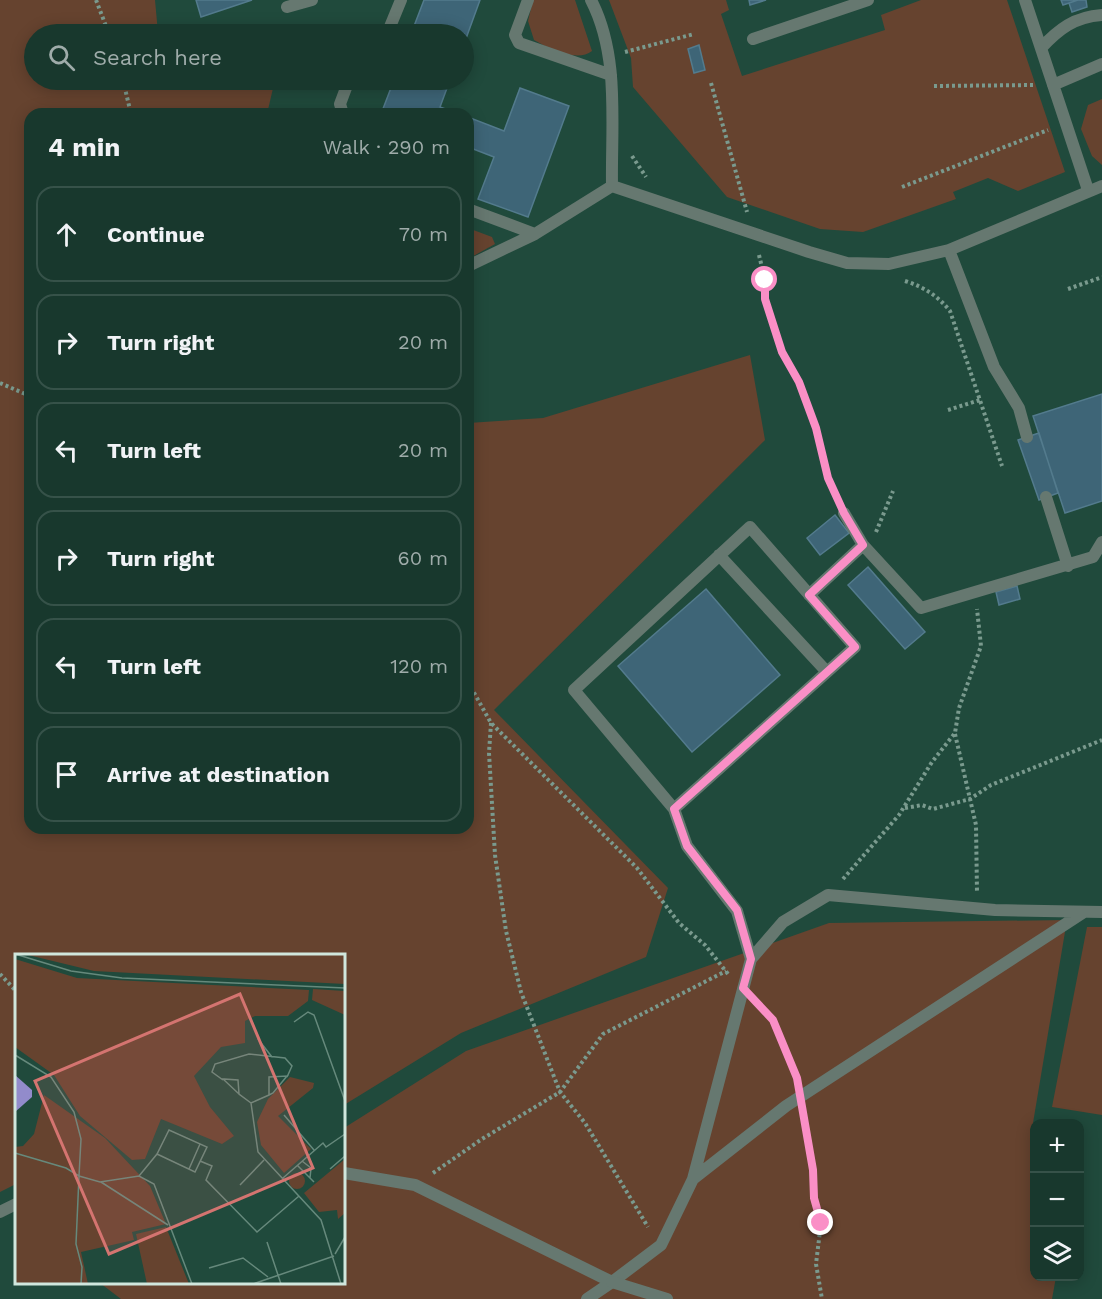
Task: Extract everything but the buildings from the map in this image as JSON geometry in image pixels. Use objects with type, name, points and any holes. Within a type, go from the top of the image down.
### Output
[{"type":"street","points":[[286,7],[312,0]]},
{"type":"street","points":[[391,24],[401,0]]},
{"type":"street","points":[[528,0],[515,35],[519,43],[611,75]]},
{"type":"street","points":[[591,0],[600,18],[611,75],[612,186]]},
{"type":"street","points":[[753,39],[868,0]]},
{"type":"street","points":[[1025,0],[1088,190]]},
{"type":"street","points":[[1041,48],[1058,30],[1069,23],[1102,15]]},
{"type":"street","points":[[1053,85],[1102,64]]},
{"type":"street","points":[[341,108],[340,104],[345,90]]},
{"type":"street","points":[[612,186],[847,263],[890,264],[949,250],[1102,186]]},
{"type":"street","points":[[474,263],[535,234],[612,186]]},
{"type":"street","points":[[474,211],[535,234]]},
{"type":"street","points":[[949,250],[994,367],[1019,408],[1027,437]]},
{"type":"street","points":[[1046,497],[1068,566]]},
{"type":"street","points":[[844,513],[863,545],[921,608],[1094,557],[1102,542]]},
{"type":"street","points":[[674,809],[855,647],[750,527],[574,690],[674,809],[687,846],[737,910],[751,959]]},
{"type":"street","points":[[809,595],[863,545]]},
{"type":"street","points":[[719,555],[827,672]]},
{"type":"street","points":[[587,1299],[661,1245],[693,1179],[751,959],[783,922],[828,895],[978,908],[1102,912]]},
{"type":"street","points":[[693,1179],[800,1096],[1084,912]]},
{"type":"street","points":[[345,1173],[415,1185],[612,1282],[667,1299]]},
{"type":"street","points":[[0,1212],[15,1204]]},
{"type":"path","points":[[96,0],[105,24]]},
{"type":"path","points":[[624,62],[623,52],[694,34]]},
{"type":"path","points":[[711,83],[748,215],[737,212]]},
{"type":"path","points":[[934,87],[1053,85]]},
{"type":"path","points":[[125,90],[130,108]]},
{"type":"path","points":[[902,186],[1066,123]]},
{"type":"path","points":[[630,148],[638,167],[649,180]]},
{"type":"path","points":[[754,234],[765,280],[765,299],[782,352],[799,382],[816,428],[828,478],[844,513]]},
{"type":"path","points":[[1068,289],[1102,277]]},
{"type":"path","points":[[899,279],[929,291],[950,312],[1002,466]]},
{"type":"path","points":[[0,382],[24,393]]},
{"type":"path","points":[[948,410],[980,400]]},
{"type":"path","points":[[863,545],[875,534],[893,491]]},
{"type":"path","points":[[975,593],[981,646],[959,708],[955,733],[976,825],[978,908]]},
{"type":"path","points":[[474,693],[490,723],[637,868],[679,923],[705,945],[726,971],[773,1020],[797,1078],[813,1170],[814,1198],[821,1223],[816,1264],[822,1299]]},
{"type":"path","points":[[490,723],[489,753],[495,855],[506,931],[521,992],[560,1092],[585,1123],[636,1209],[661,1245]]},
{"type":"path","points":[[828,895],[874,847],[904,808],[932,762],[955,733]]},
{"type":"path","points":[[904,808],[922,805],[933,809],[970,799],[991,785],[1102,740]]},
{"type":"path","points":[[415,1185],[482,1139],[560,1092],[603,1034],[751,959]]},
{"type":"path","points":[[0,974],[15,991]]},
{"type":"shaded area","points":[[0,0],[155,0],[157,24],[24,24],[24,90],[273,90],[268,108],[24,108],[24,834],[474,834],[474,423],[543,418],[750,355],[765,440],[494,710],[668,888],[646,957],[461,1033],[345,1104],[345,954],[15,954],[15,1184],[0,1192]]},
{"type":"shaded area","points":[[533,0],[575,0],[592,51],[586,54],[571,55],[534,40],[528,21]]},
{"type":"shaded area","points":[[609,0],[726,0],[729,10],[721,14],[742,76],[885,30],[881,15],[921,0],[1007,0],[1065,172],[1018,191],[988,178],[953,192],[956,199],[863,232],[820,229],[727,197],[633,87],[631,58]]},
{"type":"shaded area","points":[[1102,99],[1102,165],[1092,156],[1081,129],[1088,105]]},
{"type":"shaded area","points":[[474,230],[492,237],[495,244],[474,256]]},
{"type":"shaded area","points":[[1067,920],[1034,1119],[1030,1119],[1030,1281],[1055,1281],[1052,1299],[121,1299],[101,1284],[345,1284],[345,1127],[466,1051],[829,923]]},
{"type":"shaded area","points":[[1087,927],[1102,927],[1102,1115],[1052,1107]]},
{"type":"route","points":[[765,280],[765,299],[782,352],[799,382],[816,428],[828,478],[844,513],[863,545],[809,595],[855,647],[674,809],[687,846],[737,910],[751,959],[743,988],[773,1020],[786,1047],[797,1078],[813,1170],[814,1198],[821,1223]]}]
